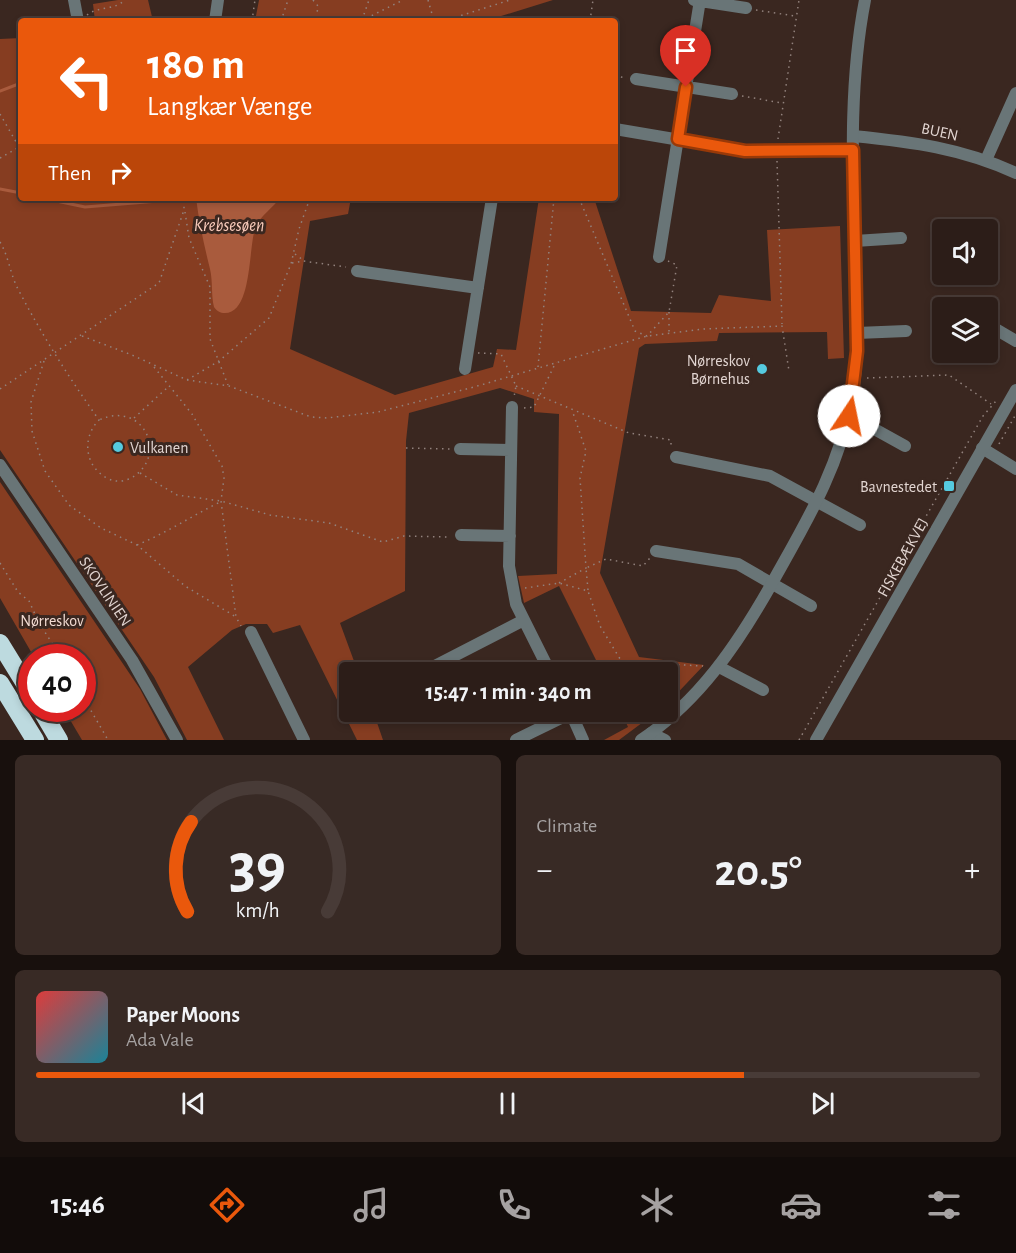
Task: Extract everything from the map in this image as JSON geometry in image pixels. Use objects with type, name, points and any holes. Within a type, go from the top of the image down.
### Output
[{"type":"highway","points":[[0,643],[18,672]]},
{"type":"highway","points":[[0,683],[34,740]]},
{"type":"highway","points":[[48,722],[59,740]]},
{"type":"street","points":[[74,0],[78,18]]},
{"type":"street","points":[[215,18],[218,0]]},
{"type":"street","points":[[659,257],[698,0],[746,8]]},
{"type":"street","points":[[646,736],[681,708],[719,667],[772,583],[819,501],[836,464],[849,416],[855,380],[857,333],[853,136],[858,55],[866,0]]},
{"type":"street","points":[[636,80],[732,94]]},
{"type":"street","points":[[986,160],[1016,93]]},
{"type":"street","points":[[618,129],[745,151],[853,150]]},
{"type":"street","name":"BUEN","points":[[853,136],[923,143],[986,160],[1016,173]]},
{"type":"street","points":[[465,369],[492,201]]},
{"type":"street","points":[[855,241],[901,238]]},
{"type":"street","points":[[357,271],[478,288]]},
{"type":"street","points":[[998,330],[1016,340]]},
{"type":"street","points":[[857,333],[906,331]]},
{"type":"street","name":"FISKEBÆKVEJ","points":[[816,740],[1016,390]]},
{"type":"street","points":[[512,407],[510,450],[512,590],[545,662]]},
{"type":"street","points":[[849,416],[905,446]]},
{"type":"street","points":[[982,448],[1016,469]]},
{"type":"street","points":[[460,449],[510,450]]},
{"type":"street","points":[[676,457],[770,476],[860,525]]},
{"type":"street","name":"SKOVLINIEN","points":[[0,465],[132,660],[177,740]]},
{"type":"street","points":[[461,535],[510,536]]},
{"type":"street","points":[[656,551],[738,564],[812,606]]},
{"type":"street","points":[[442,662],[524,620]]},
{"type":"street","points":[[250,632],[304,740]]},
{"type":"street","points":[[719,667],[763,690]]},
{"type":"street","points":[[516,740],[551,722]]},
{"type":"street","points":[[575,722],[583,740]]},
{"type":"street","points":[[646,736],[665,740]]},
{"type":"path","points":[[83,18],[95,9],[119,5],[124,0]]},
{"type":"path","points":[[252,18],[255,0]]},
{"type":"path","points":[[282,18],[288,0]]},
{"type":"path","points":[[313,0],[318,6],[316,18]]},
{"type":"path","points":[[362,18],[369,0]]},
{"type":"path","points":[[367,18],[403,0]]},
{"type":"path","points":[[428,0],[433,18]]},
{"type":"path","points":[[453,18],[510,0]]},
{"type":"path","points":[[590,18],[593,0]]},
{"type":"path","points":[[789,371],[782,326],[777,151],[798,0]]},
{"type":"path","points":[[746,8],[796,16]]},
{"type":"path","points":[[732,94],[783,103]]},
{"type":"path","points":[[0,114],[18,143]]},
{"type":"path","points":[[0,158],[18,147]]},
{"type":"path","points":[[0,389],[159,283],[184,210],[185,201]]},
{"type":"path","points":[[187,380],[219,361],[269,318],[291,264],[309,201]]},
{"type":"path","points":[[538,367],[554,201]]},
{"type":"path","points":[[580,201],[635,331],[647,336]]},
{"type":"path","points":[[184,210],[189,238],[210,287],[210,339],[229,386]]},
{"type":"path","points":[[0,242],[5,250],[16,285],[54,355],[99,420]]},
{"type":"path","points":[[294,252],[303,261]]},
{"type":"path","points":[[659,257],[677,264],[669,312],[669,333]]},
{"type":"path","points":[[291,264],[303,261],[357,271]]},
{"type":"path","points":[[647,336],[669,312]]},
{"type":"path","points":[[82,336],[132,355],[187,380],[229,386],[311,417],[327,418],[378,412],[647,336],[782,326]]},
{"type":"path","points":[[468,351],[501,354],[516,386],[512,407],[534,407],[556,362]]},
{"type":"path","points":[[44,361],[31,402],[32,431],[45,471],[69,505],[101,528],[137,546],[185,586],[236,617]]},
{"type":"path","points":[[153,366],[192,414],[222,466],[224,478],[221,501],[236,617],[243,629],[250,632]]},
{"type":"path","points":[[799,740],[983,416],[992,405],[949,375],[855,380]]},
{"type":"path","points":[[134,418],[170,386]]},
{"type":"path","points":[[516,386],[630,433],[671,440],[671,453],[676,457]]},
{"type":"path","points":[[572,410],[585,451],[580,478],[588,591],[600,626],[623,662]]},
{"type":"path","points":[[111,414],[134,418],[144,428],[149,438],[150,450],[140,473],[122,482],[100,475],[86,446],[89,431],[99,420],[111,414]]},
{"type":"path","points":[[997,448],[1016,414]]},
{"type":"path","points":[[406,448],[460,449]]},
{"type":"path","points":[[140,473],[177,495],[221,501],[270,515],[329,523],[382,543],[397,537],[457,538],[461,535]]},
{"type":"path","points":[[137,546],[166,533],[221,501]]},
{"type":"path","points":[[512,590],[559,583],[606,559],[643,566],[656,551]]},
{"type":"path","points":[[0,563],[18,592],[29,601],[54,644]]},
{"type":"path","points":[[559,583],[588,591]]},
{"type":"path","points":[[678,665],[719,667]]},
{"type":"path","points":[[96,719],[108,740]]},
{"type":"green space","points":[[118,0],[148,0],[152,18],[95,18],[93,4]]},
{"type":"green space","points":[[259,0],[553,0],[495,18],[256,18]]},
{"type":"green space","points":[[18,38],[18,201],[350,201],[348,214],[310,221],[290,349],[395,395],[493,367],[497,349],[516,350],[539,201],[595,201],[631,311],[711,313],[719,295],[771,301],[767,230],[840,226],[844,358],[828,359],[827,332],[719,333],[717,341],[645,344],[639,348],[600,573],[639,657],[704,665],[678,692],[678,662],[597,662],[559,586],[524,603],[518,576],[557,574],[559,414],[534,412],[534,399],[500,388],[409,413],[406,441],[405,591],[340,623],[354,662],[339,662],[339,704],[300,625],[273,633],[267,624],[246,624],[232,630],[188,667],[224,740],[187,740],[154,677],[0,450],[0,39]]},
{"type":"green space","name":"Nørreskov","points":[[0,482],[140,689],[167,740],[82,740],[71,722],[96,722],[96,644],[27,644],[0,598]]},
{"type":"green space","points":[[348,722],[377,722],[383,740],[357,740]]},
{"type":"green space","points":[[626,722],[643,722],[619,740],[604,740],[628,727]]},
{"type":"water","name":"Krebsesøen","points":[[196,201],[277,201],[256,226],[245,290],[241,302],[234,310],[225,313],[219,312],[214,307],[211,274]]},
{"type":"waterway","points":[[0,91],[18,84]]},
{"type":"waterway","points":[[0,189],[18,192]]},
{"type":"waterway","points":[[56,201],[85,207],[158,201]]},
{"type":"place","name":"Nørreskov Børnehus","points":[[762,369]]},
{"type":"place","name":"Vulkanen","points":[[118,447]]},
{"type":"place","name":"Bavnestedet","points":[[949,486]]},
{"type":"route","points":[[686,87],[678,139],[745,151],[853,150],[857,351],[849,416]]}]
